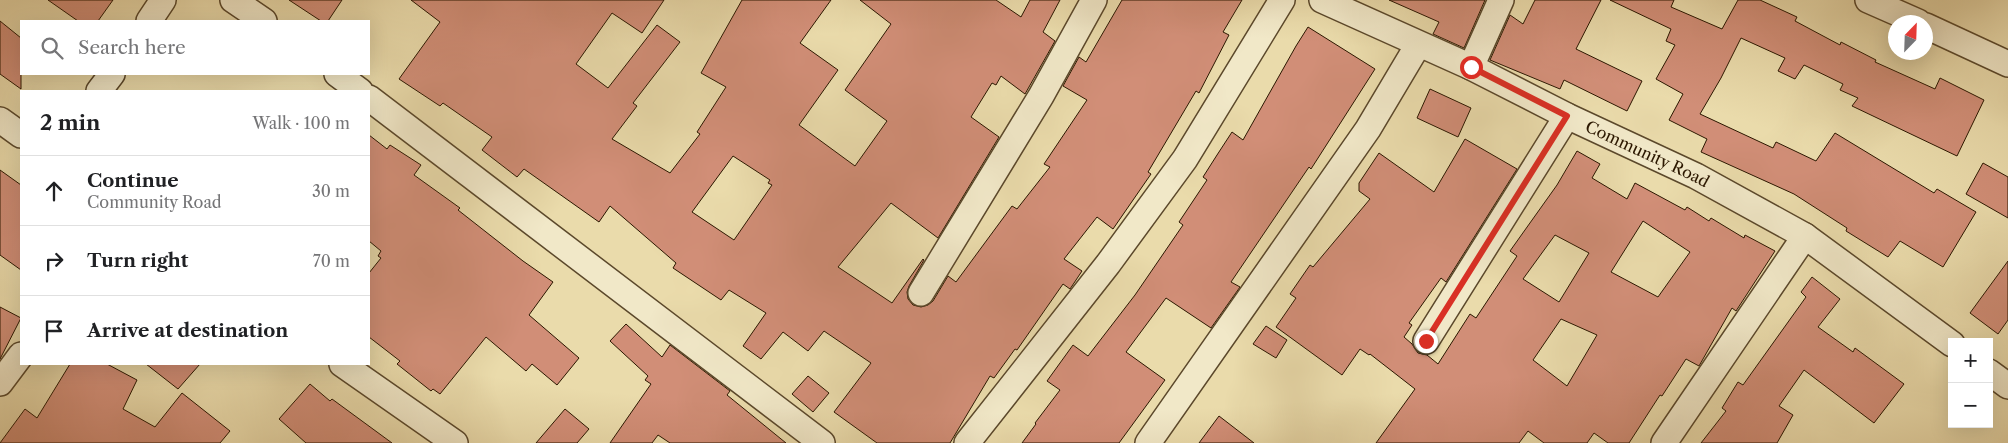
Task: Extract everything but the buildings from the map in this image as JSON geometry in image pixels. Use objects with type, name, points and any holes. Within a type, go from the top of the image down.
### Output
[{"type":"street","points":[[150,20],[163,0]]},
{"type":"street","points":[[233,0],[263,20]]},
{"type":"street","points":[[922,293],[1041,96],[1094,0]]},
{"type":"street","points":[[967,443],[1108,264],[1185,159],[1282,0]]},
{"type":"street","name":"Community Road","points":[[1322,0],[1418,45],[1471,67],[1567,116],[1696,176],[1805,236],[1948,341]]},
{"type":"street","points":[[1471,67],[1502,0]]},
{"type":"street","points":[[1868,0],[1902,15]]},
{"type":"street","points":[[1933,29],[2008,64]]},
{"type":"street","points":[[1148,443],[1368,129],[1418,45]]},
{"type":"street","points":[[100,90],[111,75]]},
{"type":"street","points":[[338,75],[359,90]]},
{"type":"street","points":[[370,99],[822,443]]},
{"type":"street","points":[[1426,341],[1567,116]]},
{"type":"street","points":[[0,120],[20,134]]},
{"type":"street","points":[[1664,443],[1805,236]]},
{"type":"street","points":[[0,383],[20,356]]},
{"type":"street","points":[[343,365],[455,443]]},
{"type":"street","points":[[1993,375],[2008,386]]},
{"type":"route","points":[[1426,341],[1567,116],[1471,67]]}]
